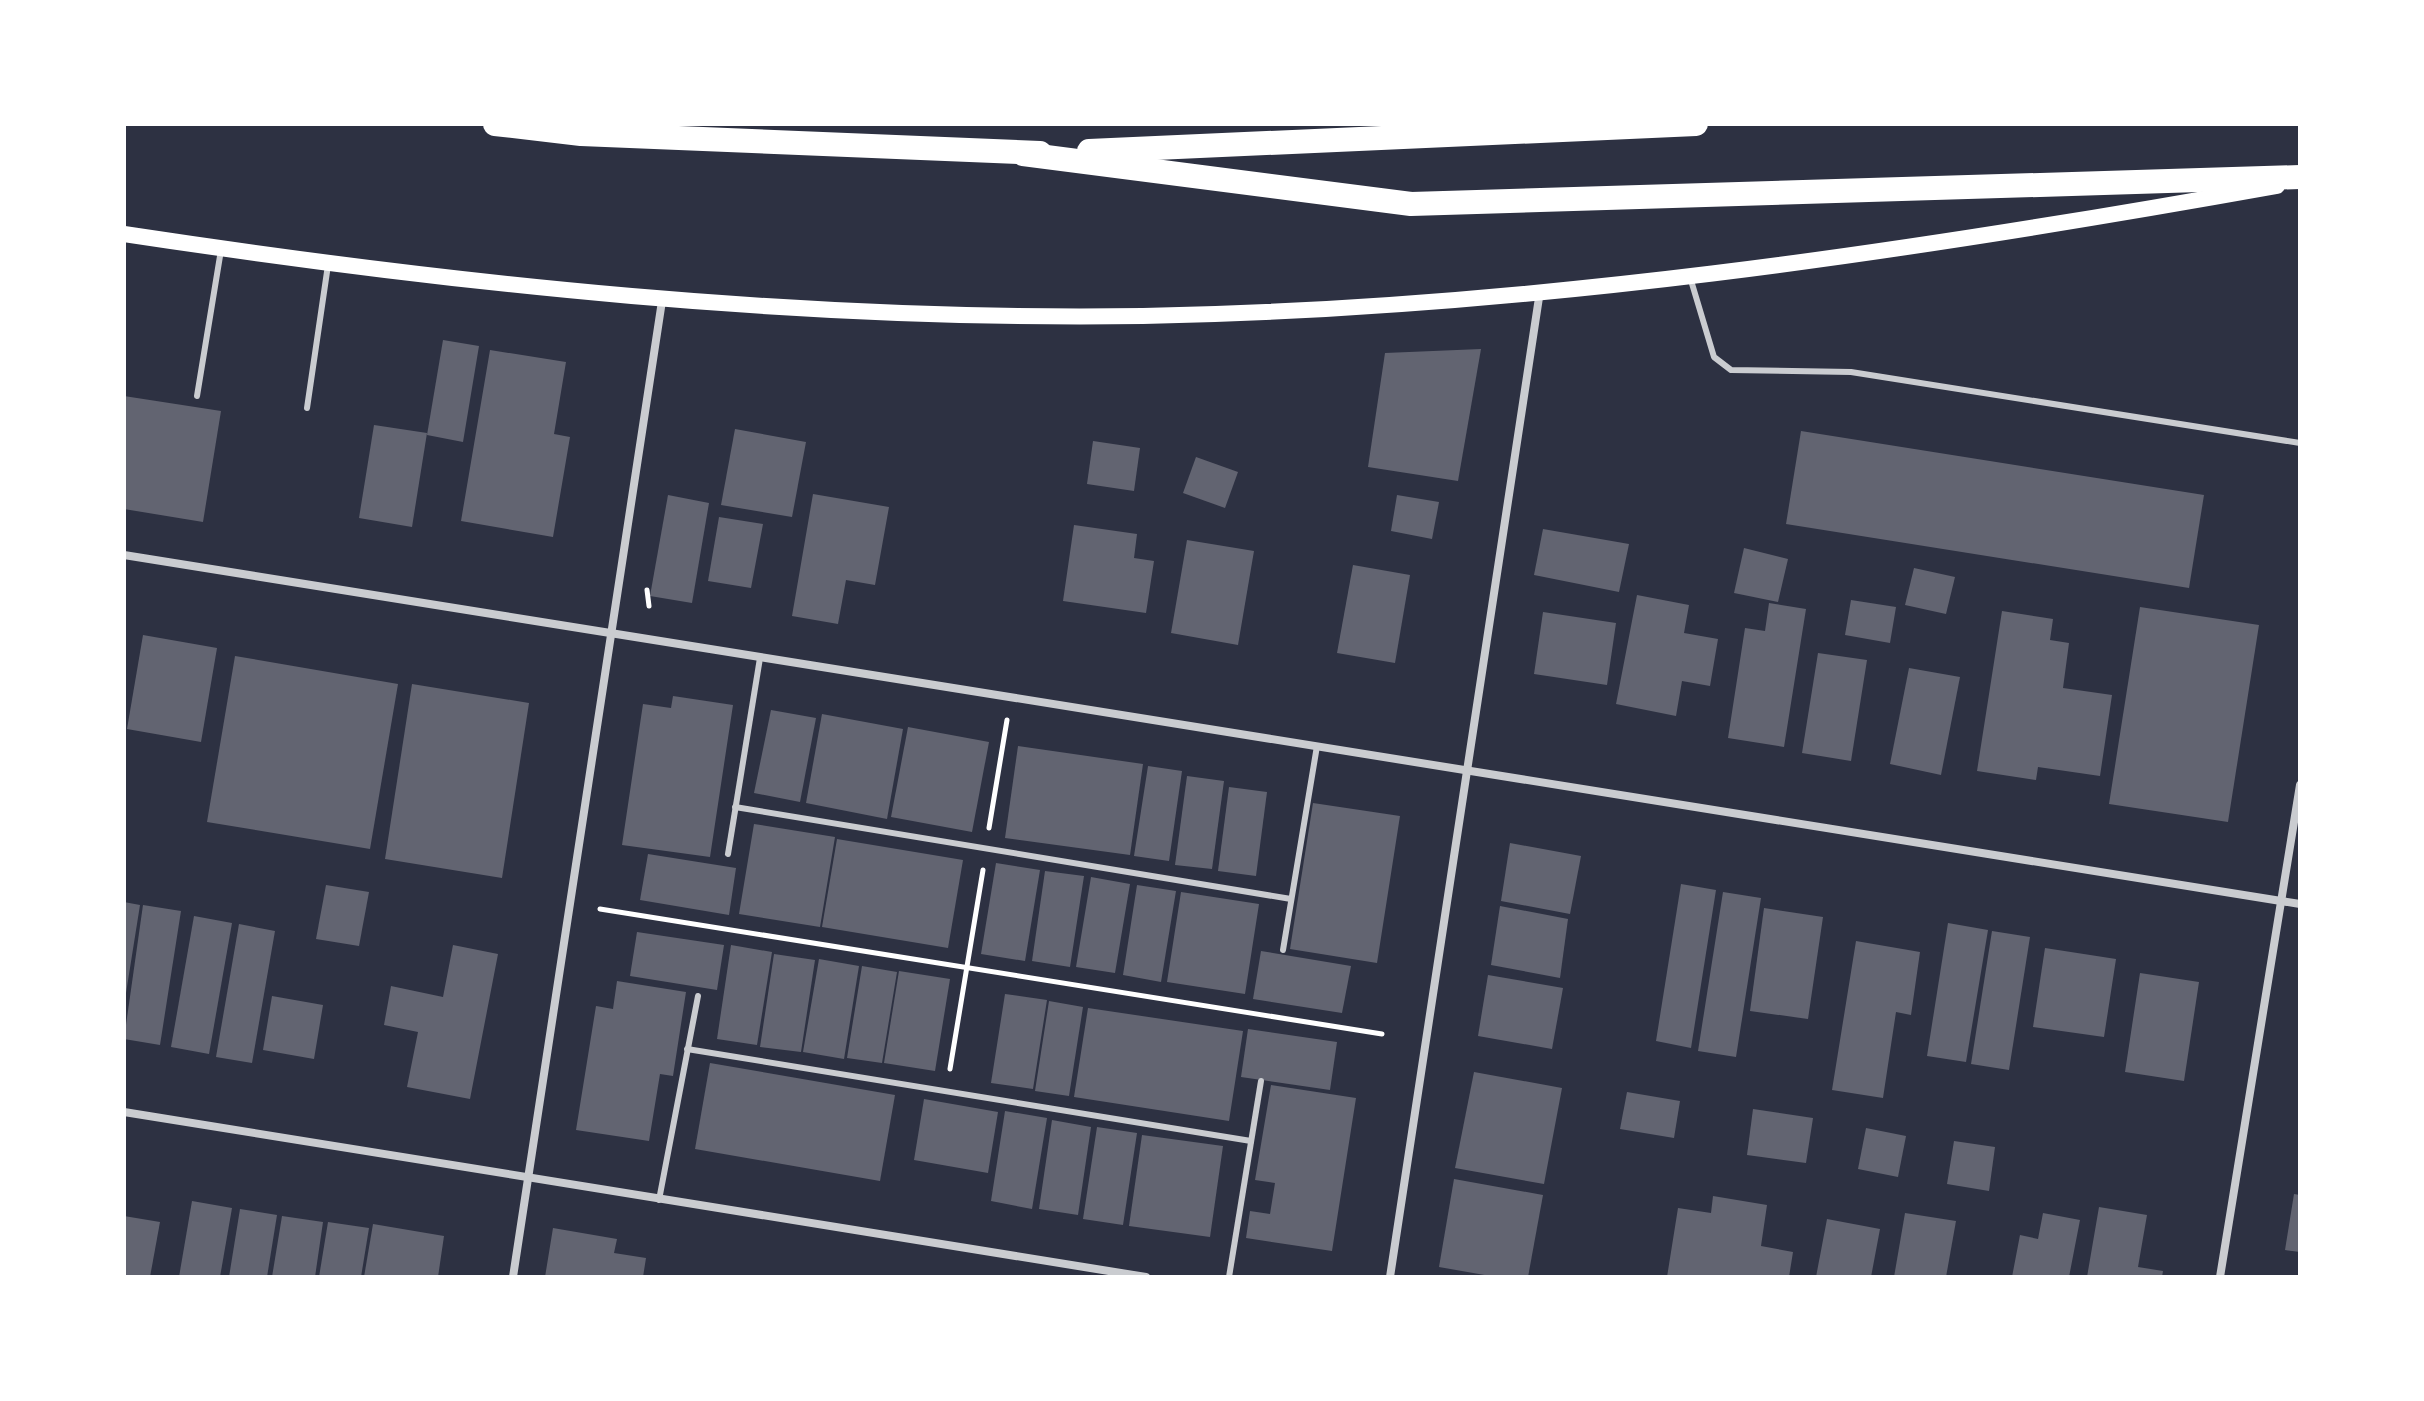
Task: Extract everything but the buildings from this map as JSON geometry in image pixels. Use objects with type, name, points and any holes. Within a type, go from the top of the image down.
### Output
[{"type":"highway","points":[[495,124],[581,134],[1023,154],[1411,204],[2300,180]]},
{"type":"highway","points":[[1023,154],[1696,124]]},
{"type":"main road","points":[[124,236],[662,301],[979,315],[1144,316],[1310,309],[1690,277],[2094,219],[2300,180]]},
{"type":"street","points":[[1390,1277],[1540,291]]},
{"type":"street","points":[[513,1277],[662,301]]},
{"type":"street","points":[[124,555],[2300,904]]},
{"type":"street","points":[[2220,1277],[2300,785]]},
{"type":"street","points":[[124,1112],[1146,1277]]},
{"type":"lane","points":[[197,396],[221,249]]},
{"type":"lane","points":[[307,408],[328,262]]},
{"type":"lane","points":[[1690,277],[1714,357],[1731,370],[1851,372],[2300,443]]},
{"type":"lane","points":[[728,854],[760,658]]},
{"type":"lane","points":[[1283,950],[1317,746]]},
{"type":"lane","points":[[735,807],[1291,899]]},
{"type":"lane","points":[[659,1200],[698,996]]},
{"type":"lane","points":[[687,1049],[1251,1141]]},
{"type":"lane","points":[[1229,1277],[1261,1081]]},
{"type":"path","points":[[647,590],[649,606]]},
{"type":"path","points":[[946,1091],[1010,699]]},
{"type":"path","points":[[600,909],[1382,1034]]}]
